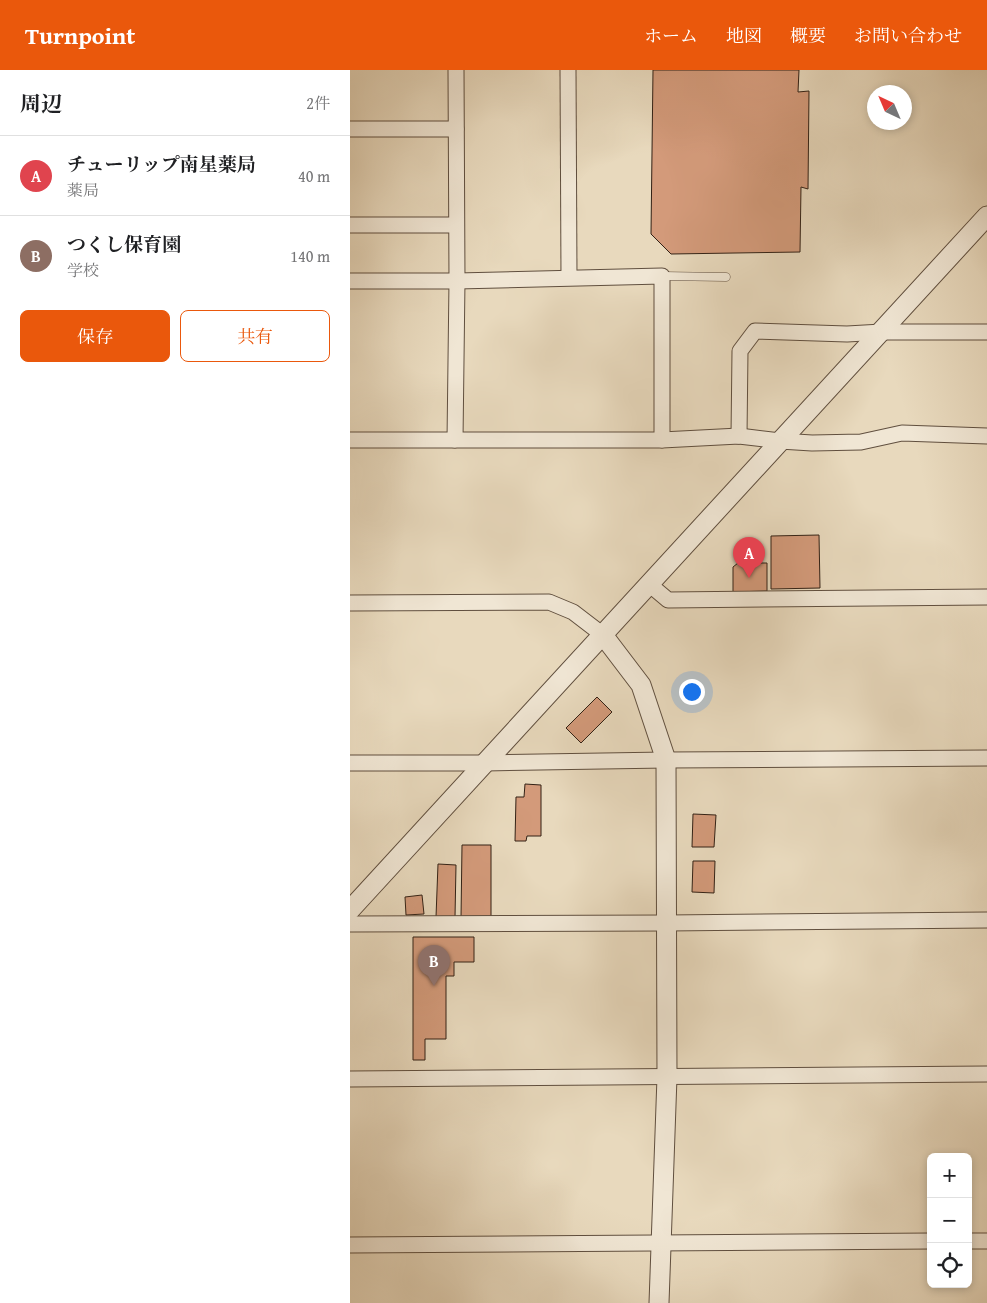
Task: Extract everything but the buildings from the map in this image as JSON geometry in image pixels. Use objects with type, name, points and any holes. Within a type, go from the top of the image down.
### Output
[{"type":"street","points":[[455,440],[457,281],[456,70]]},
{"type":"street","points":[[568,70],[569,277]]},
{"type":"street","points":[[350,129],[456,129]]},
{"type":"street","points":[[350,910],[987,216]]},
{"type":"street","points":[[350,225],[456,225]]},
{"type":"street","points":[[350,281],[457,281],[662,276],[662,440]]},
{"type":"street","points":[[739,436],[740,351],[755,331],[847,334],[987,332]]},
{"type":"street","points":[[350,440],[662,440],[739,436],[780,441],[860,442],[902,433],[987,436]]},
{"type":"street","points":[[650,584],[668,600],[987,597]]},
{"type":"street","points":[[350,603],[549,602],[573,612],[603,635],[641,686],[666,760],[667,1078],[659,1303]]},
{"type":"street","points":[[350,763],[987,758]]},
{"type":"street","points":[[350,924],[987,920]]},
{"type":"street","points":[[350,1079],[987,1074]]},
{"type":"street","points":[[350,1245],[927,1241]]},
{"type":"street","points":[[972,1241],[987,1241]]},
{"type":"lane","points":[[662,276],[726,278]]},
{"type":"place","name":"チューリップ南星薬局","points":[[749,578]]},
{"type":"place","name":"つくし保育園","points":[[434,986]]}]
